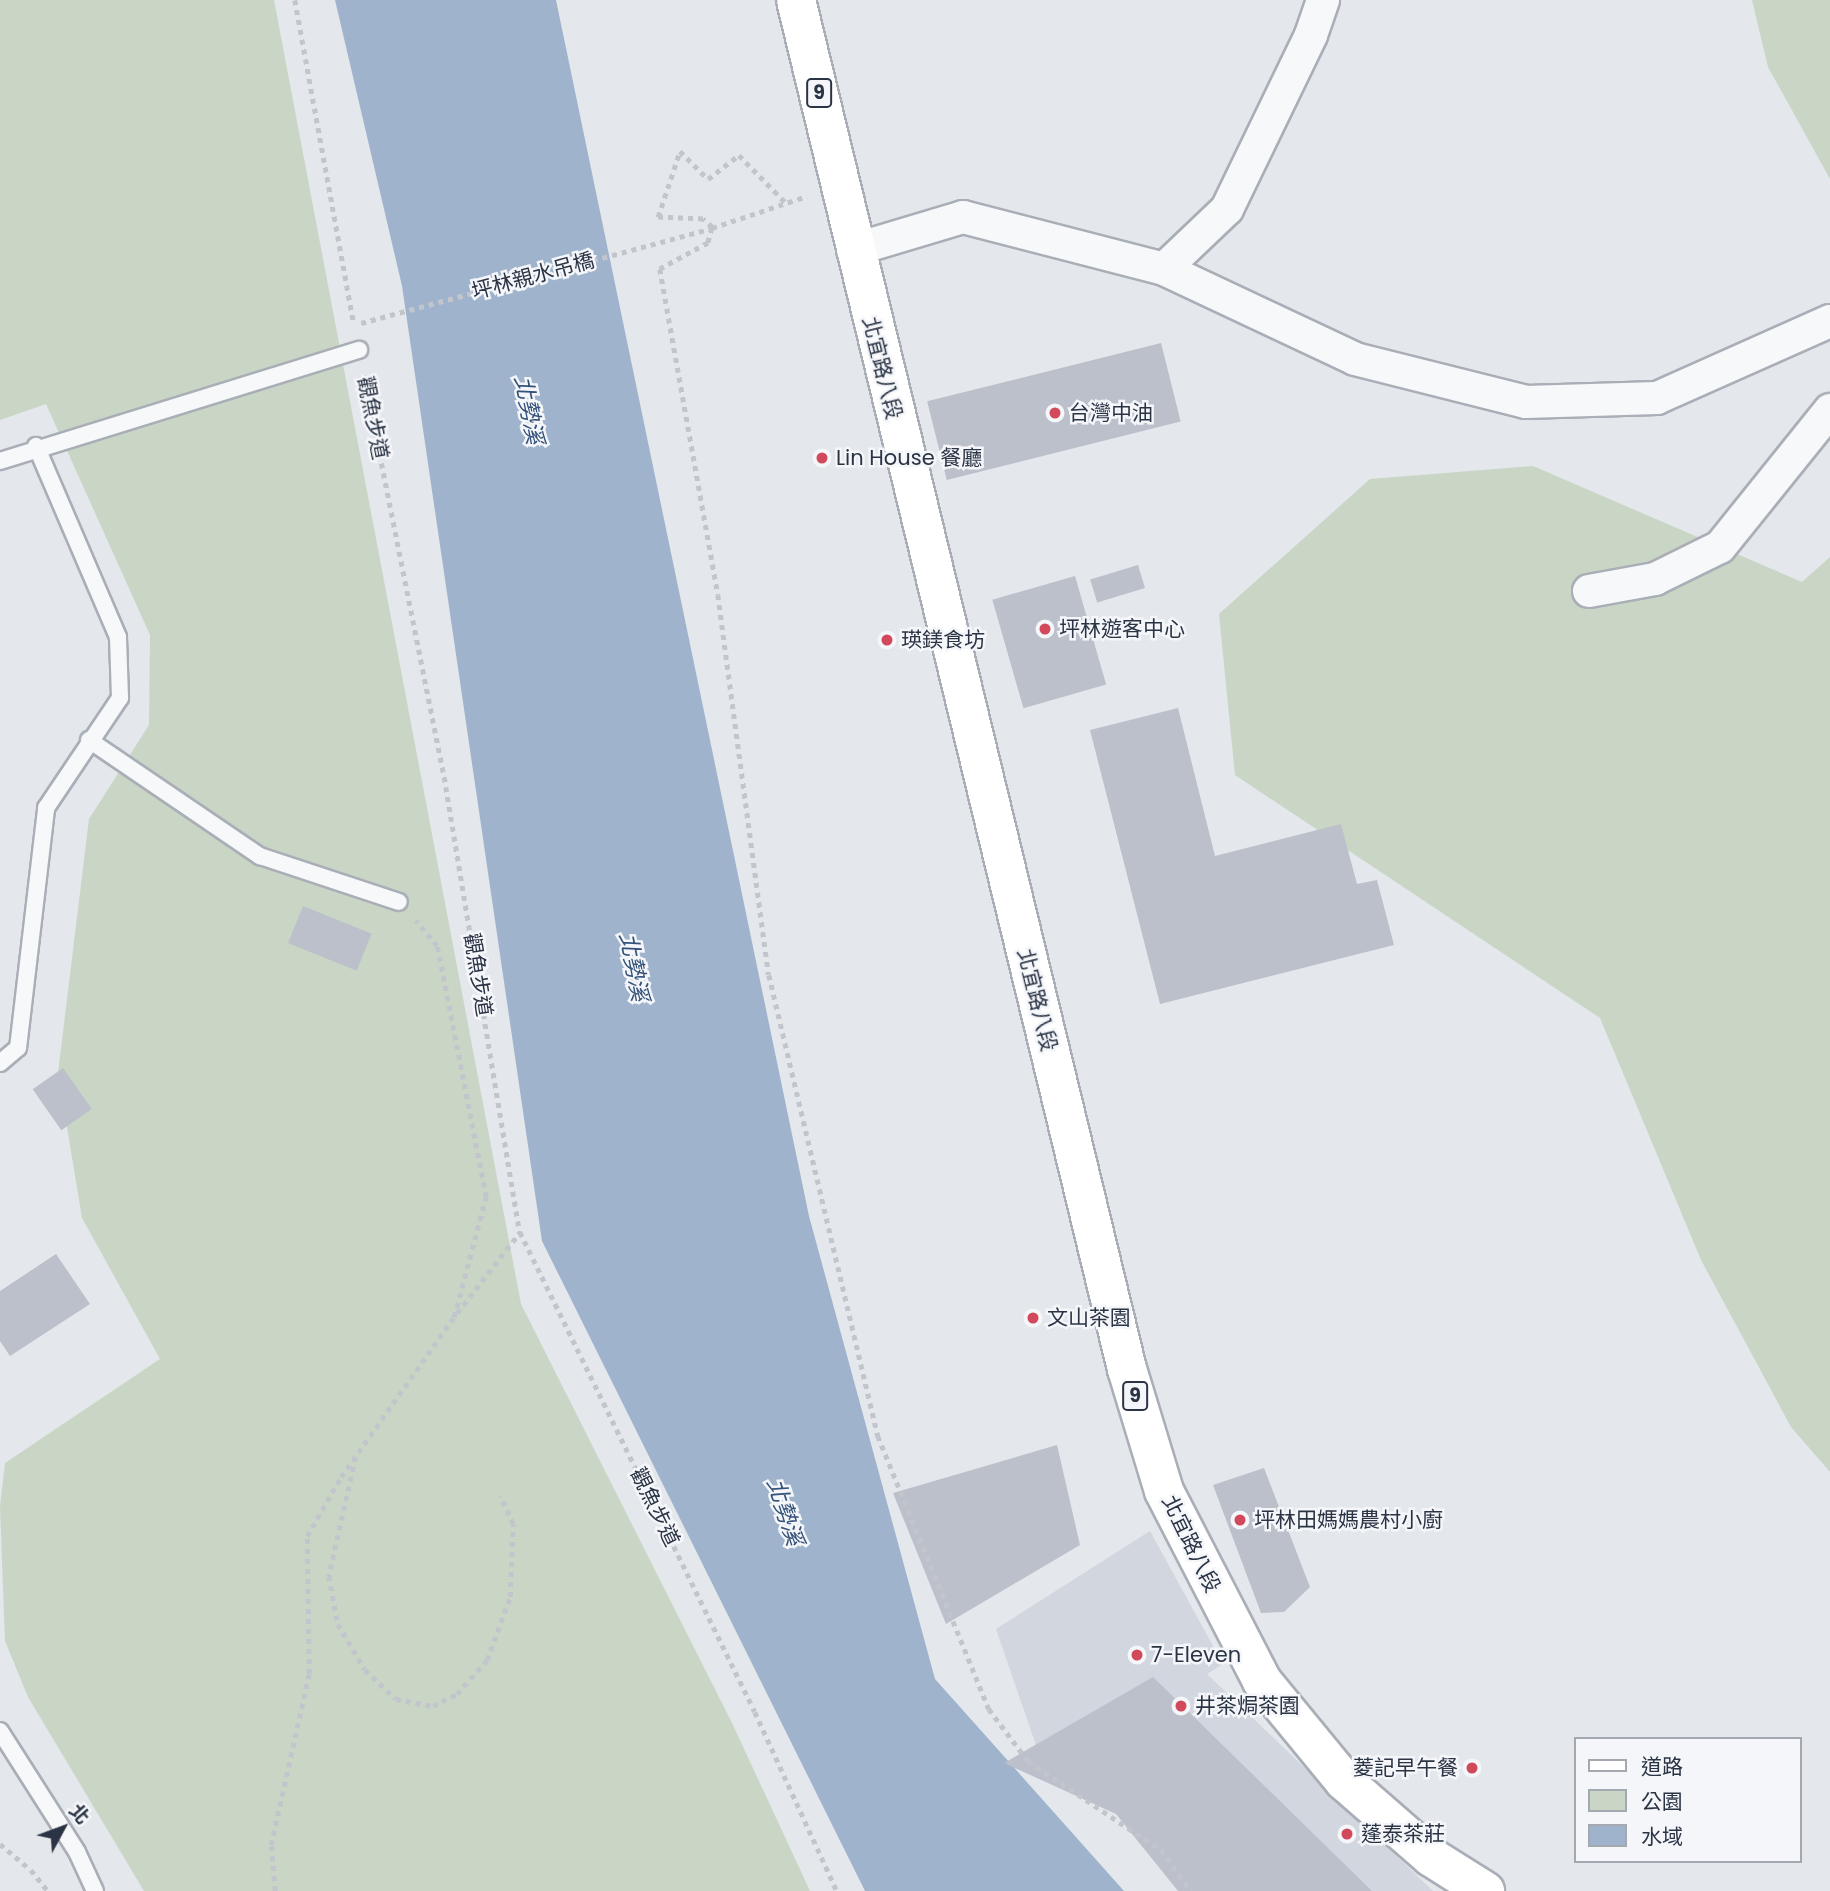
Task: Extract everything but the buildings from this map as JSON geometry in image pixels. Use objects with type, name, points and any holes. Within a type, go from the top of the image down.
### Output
[{"type":"main road","name":"北宜路八段","points":[[796,0],[841,187],[853,250],[1127,1368],[1164,1491],[1262,1681],[1344,1782],[1432,1857],[1485,1891]]},
{"type":"street","points":[[1164,269],[1227,209],[1311,35],[1323,0]]},
{"type":"street","points":[[853,250],[962,217],[1164,269],[1355,359],[1526,402],[1657,398],[1830,321]]},
{"type":"street","points":[[1588,591],[1655,579],[1720,548],[1830,410]]},
{"type":"lane","points":[[0,461],[36,446],[359,350]]},
{"type":"lane","points":[[0,1063],[18,1048],[46,808],[89,740],[120,698],[118,637],[36,446]]},
{"type":"lane","points":[[89,740],[260,856],[399,902]]},
{"type":"lane","points":[[0,1731],[77,1852],[96,1891]]},
{"type":"path","name":"觀魚步道","points":[[295,0],[354,325],[446,787],[520,1232],[749,1700],[836,1891]]},
{"type":"path","points":[[785,202],[739,155],[708,179],[680,151],[658,217],[703,219],[712,228],[708,243],[660,269],[718,595],[769,975],[878,1436],[989,1709],[1028,1761],[1161,1850],[1191,1891]]},
{"type":"path","name":"坪林親水吊橋","points":[[354,325],[712,228],[785,202],[841,187]]},
{"type":"path","points":[[399,902],[437,946],[486,1197],[454,1317]]},
{"type":"path","points":[[275,1891],[271,1845],[309,1674],[307,1536],[358,1452],[454,1317],[520,1232]]},
{"type":"path","points":[[358,1452],[329,1576],[338,1625],[365,1670],[396,1699],[433,1706],[457,1694],[487,1661],[510,1597],[513,1524],[500,1496]]},
{"type":"path","points":[[0,1844],[31,1870],[48,1891]]},
{"type":"shaded area","points":[[1150,1531],[1223,1664],[1207,1674],[1433,1891],[1222,1891],[1039,1754],[996,1629]]},
{"type":"green space","points":[[0,0],[274,0],[521,1304],[732,1723],[810,1891],[144,1891],[28,1697],[5,1641],[0,1506],[5,1463],[160,1359],[82,1218],[58,1073],[89,819],[149,725],[150,635],[46,404],[0,420]]},
{"type":"green space","points":[[1752,0],[1830,0],[1830,179],[1768,67]]},
{"type":"green space","points":[[1533,466],[1802,582],[1830,557],[1830,1472],[1791,1427],[1701,1260],[1600,1018],[1235,775],[1219,614],[1370,479]]},
{"type":"water","name":"北勢溪","points":[[335,0],[556,0],[809,1216],[935,1679],[1124,1891],[865,1891],[542,1241],[402,286]]},
{"type":"place","name":"台灣中油","points":[[1055,413]]},
{"type":"place","name":"Lin House 餐廳","points":[[822,458]]},
{"type":"place","name":"坪林遊客中心","points":[[1045,629]]},
{"type":"place","name":"瑛鎂食坊","points":[[887,640]]},
{"type":"place","name":"文山茶園","points":[[1033,1318]]},
{"type":"place","name":"坪林田媽媽農村小廚","points":[[1240,1520]]},
{"type":"place","name":"7-Eleven","points":[[1137,1655]]},
{"type":"place","name":"井茶焗茶園","points":[[1181,1706]]},
{"type":"place","name":"菱記早午餐","points":[[1472,1768]]},
{"type":"place","name":"蓬泰茶莊","points":[[1347,1834]]}]
